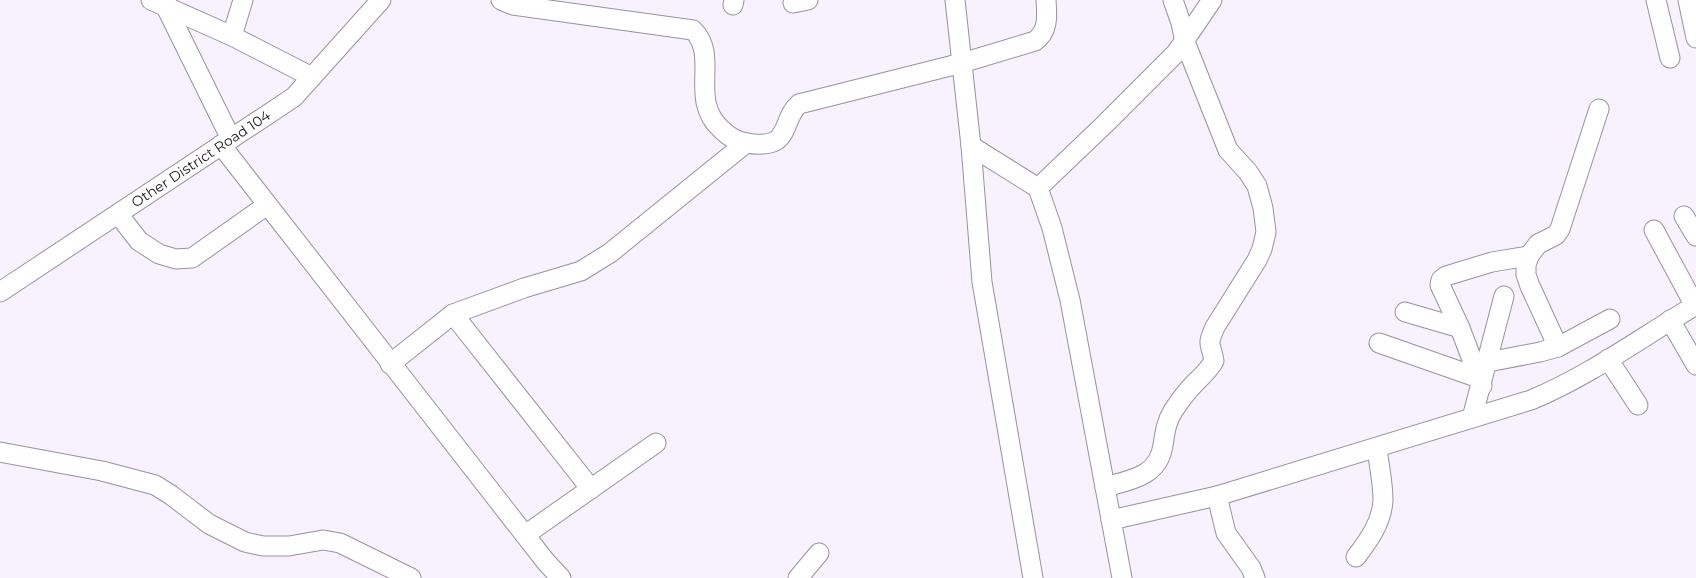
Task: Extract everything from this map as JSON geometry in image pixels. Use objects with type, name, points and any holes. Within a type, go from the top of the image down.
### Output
[{"type":"street","points":[[232,36],[243,0]]},
{"type":"street","name":"Other District Road 104","points":[[0,292],[294,98],[381,0]]},
{"type":"street","points":[[501,0],[513,5],[693,30],[700,37],[704,49],[704,97],[708,112],[715,124],[729,136],[746,143],[769,143],[777,140],[783,132],[792,109],[799,104],[962,63],[1035,40],[1045,30],[1047,18],[1046,0]]},
{"type":"street","points":[[955,0],[971,146],[982,282],[1033,578]]},
{"type":"street","points":[[1105,487],[1134,479],[1158,463],[1162,454],[1166,425],[1171,414],[1192,385],[1209,370],[1214,360],[1209,344],[1210,338],[1257,260],[1262,250],[1266,232],[1263,208],[1257,186],[1248,172],[1228,150],[1185,42],[1173,0]]},
{"type":"street","points":[[1038,188],[1106,124],[1170,59],[1185,42],[1212,0]]},
{"type":"street","points":[[1656,0],[1670,58]]},
{"type":"street","points":[[1688,0],[1696,38]]},
{"type":"street","points":[[162,2],[312,78]]},
{"type":"street","points":[[162,2],[226,142],[267,205],[525,536],[561,578]]},
{"type":"street","points":[[1558,347],[1526,275],[1526,265],[1529,256],[1538,244],[1556,235],[1560,229],[1599,109]]},
{"type":"street","points":[[390,364],[453,314],[524,288],[581,271],[596,262],[610,253],[746,143]]},
{"type":"street","points":[[971,146],[1038,188],[1052,228],[1070,300],[1122,578]]},
{"type":"street","points":[[118,214],[139,241],[159,254],[176,259],[192,258],[267,205]]},
{"type":"street","points":[[1684,216],[1696,236]]},
{"type":"street","points":[[1111,520],[1217,496],[1377,448],[1551,392],[1696,306],[1654,230]]},
{"type":"street","points":[[1483,375],[1440,285],[1441,280],[1446,276],[1492,262],[1529,256]]},
{"type":"street","points":[[1472,418],[1504,296]]},
{"type":"street","points":[[1406,312],[1460,328]]},
{"type":"street","points":[[453,314],[591,489]]},
{"type":"street","points":[[1379,343],[1483,375],[1540,352],[1558,347],[1610,319]]},
{"type":"street","points":[[1670,320],[1696,365]]},
{"type":"street","points":[[1608,359],[1638,405]]},
{"type":"street","points":[[525,536],[656,443]]},
{"type":"street","points":[[1356,557],[1369,540],[1380,517],[1383,500],[1377,448]]},
{"type":"street","points":[[0,452],[102,471],[155,485],[209,524],[245,542],[263,546],[289,546],[323,540],[340,542],[411,578]]},
{"type":"street","points":[[1217,496],[1226,533],[1251,568],[1255,578]]},
{"type":"street","points":[[798,578],[819,553]]}]
